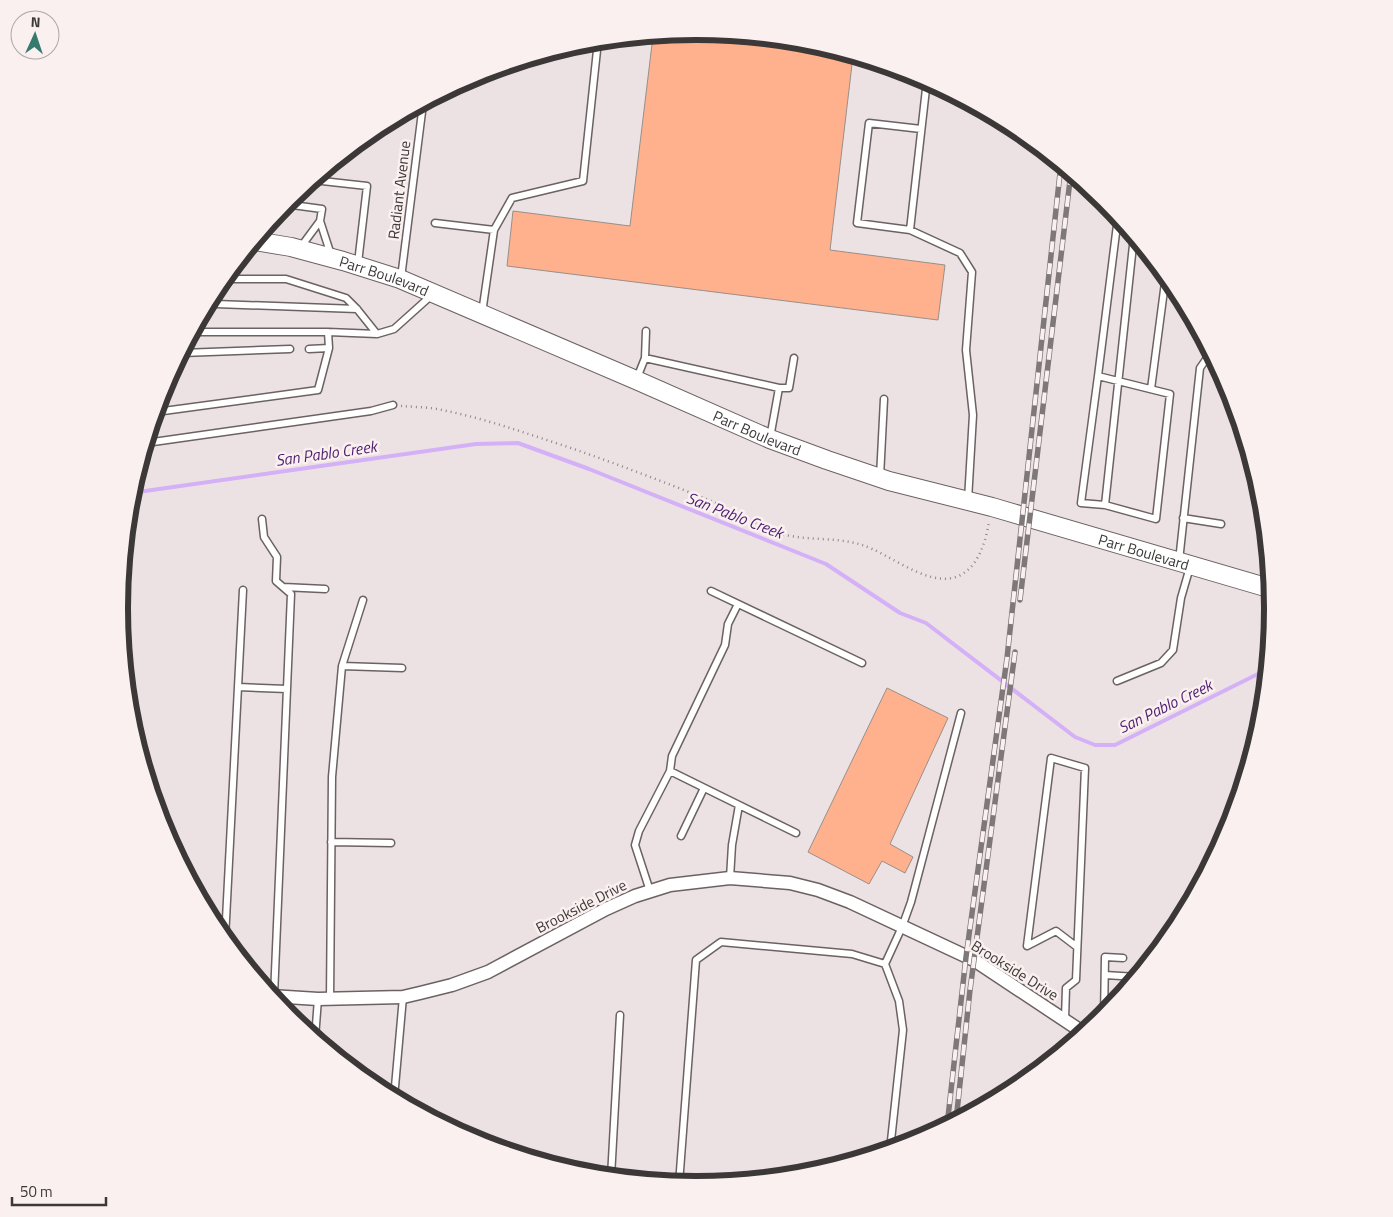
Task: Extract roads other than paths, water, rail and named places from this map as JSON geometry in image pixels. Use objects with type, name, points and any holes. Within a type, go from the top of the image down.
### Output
[{"type":"street","name":"Parr Boulevard","points":[[263,241],[331,257],[400,279],[770,439],[880,478],[992,508],[1185,564],[1264,584]]},
{"type":"street","name":"Brookside Drive","points":[[282,997],[324,999],[403,996],[452,985],[488,972],[606,909],[650,891],[670,885],[730,878],[790,883],[818,890],[850,902],[974,960],[1078,1029]]},
{"type":"lane","points":[[482,314],[494,230],[512,198],[583,181],[597,49]]},
{"type":"lane","points":[[910,230],[926,89]]},
{"type":"lane","name":"Radiant Avenue","points":[[400,279],[421,111]]},
{"type":"lane","points":[[921,129],[869,123],[857,224],[910,230],[960,253],[972,272],[966,350],[973,415],[968,502]]},
{"type":"lane","points":[[322,181],[367,186],[358,265]]},
{"type":"lane","points":[[297,206],[322,209],[320,221],[300,249]]},
{"type":"lane","points":[[320,221],[331,257]]},
{"type":"lane","points":[[435,223],[494,230]]},
{"type":"lane","points":[[1098,376],[1170,394],[1156,520],[1081,502],[1117,226]]},
{"type":"lane","points":[[1104,506],[1133,245]]},
{"type":"lane","points":[[233,279],[286,279],[346,298],[358,309],[377,334]]},
{"type":"lane","points":[[1151,389],[1165,286]]},
{"type":"lane","points":[[201,330],[377,334],[394,329],[434,293]]},
{"type":"lane","points":[[217,304],[358,309]]},
{"type":"lane","points":[[636,380],[644,358],[646,331]]},
{"type":"lane","points":[[164,411],[318,390],[329,348],[328,332]]},
{"type":"lane","points":[[309,349],[329,348]]},
{"type":"lane","points":[[189,353],[290,349]]},
{"type":"lane","points":[[644,358],[779,388],[789,388],[794,358]]},
{"type":"lane","points":[[1117,681],[1161,663],[1173,650],[1185,564],[1183,518],[1200,368],[1208,361]]},
{"type":"lane","points":[[770,439],[779,388]]},
{"type":"lane","points":[[880,478],[884,399]]},
{"type":"lane","points":[[153,442],[370,411],[393,405]]},
{"type":"lane","points":[[1183,518],[1221,524]]},
{"type":"lane","points":[[262,519],[264,537],[276,557],[276,581],[291,594],[272,987]]},
{"type":"lane","points":[[283,587],[325,589]]},
{"type":"lane","points":[[226,926],[243,590]]},
{"type":"lane","points":[[711,591],[862,663]]},
{"type":"lane","points":[[317,1031],[324,999],[332,777],[342,666],[363,600]]},
{"type":"lane","points":[[650,891],[635,845],[639,831],[670,771],[672,756],[725,645],[728,624],[738,604]]},
{"type":"lane","points":[[342,666],[402,668]]},
{"type":"lane","points":[[238,687],[287,689]]},
{"type":"lane","points":[[891,1143],[903,1030],[899,1001],[885,964],[911,902],[961,713]]},
{"type":"lane","points":[[1065,1020],[1066,988],[1076,980],[1085,768],[1051,758],[1027,946],[1056,932],[1077,947]]},
{"type":"lane","points":[[670,771],[796,832]]},
{"type":"lane","points":[[681,836],[704,788]]},
{"type":"lane","points":[[730,878],[732,845],[739,805]]},
{"type":"lane","points":[[331,842],[391,843]]},
{"type":"lane","points":[[680,1177],[696,960],[721,942],[852,954],[885,964]]},
{"type":"lane","points":[[1104,1003],[1105,957],[1123,958]]},
{"type":"lane","points":[[1105,974],[1130,976]]},
{"type":"lane","points":[[395,1090],[403,996]]},
{"type":"lane","points":[[611,1170],[620,1015]]},
{"type":"waterway","name":"San Pablo Creek","points":[[140,492],[476,444],[518,443],[589,469],[826,564],[900,613],[926,623],[1075,737],[1095,745],[1115,745],[1261,672]]},
{"type":"railway","points":[[948,1118],[966,957],[1007,658],[1060,172]]},
{"type":"railway","points":[[1020,600],[1070,180]]},
{"type":"railway","points":[[957,1113],[970,990],[1015,652]]}]
